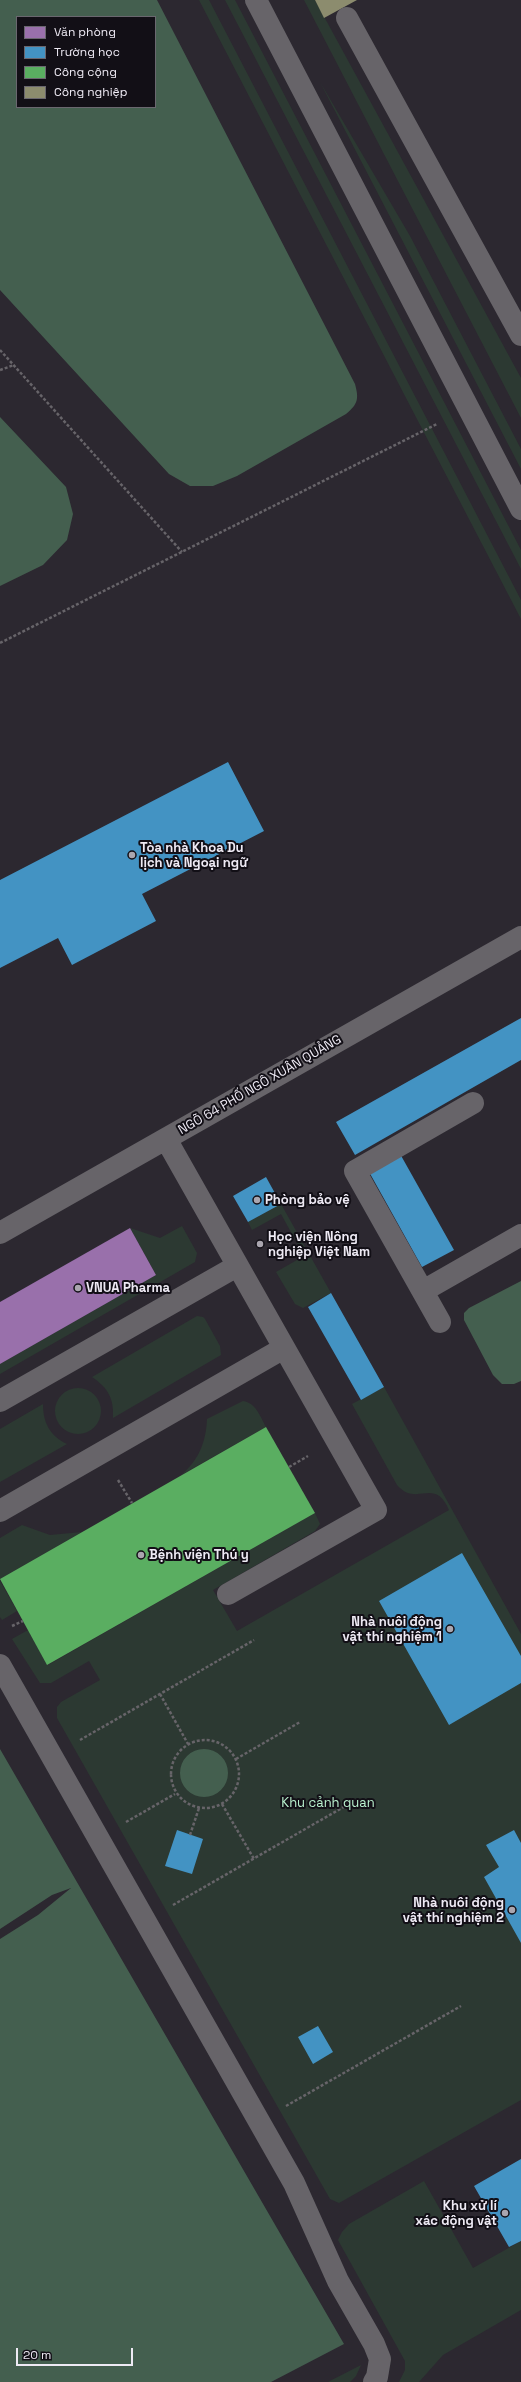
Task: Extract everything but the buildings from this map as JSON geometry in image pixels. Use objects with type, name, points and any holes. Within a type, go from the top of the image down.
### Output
[{"type":"street","points":[[256,0],[521,509]]},
{"type":"street","points":[[347,18],[521,335]]},
{"type":"street","name":"NGÕ 64 PHỐ NGÔ XUÂN QUẢNG","points":[[0,1233],[521,937]]},
{"type":"street","points":[[440,1322],[355,1171],[473,1103]]},
{"type":"street","points":[[166,1139],[376,1510],[228,1594]]},
{"type":"street","points":[[423,1291],[521,1235]]},
{"type":"street","points":[[0,1401],[237,1266]]},
{"type":"street","points":[[0,1511],[284,1348]]},
{"type":"street","points":[[0,1665],[294,2183],[338,2281],[374,2344],[380,2359],[377,2377],[374,2382]]},
{"type":"path","points":[[0,350],[182,552]]},
{"type":"path","points":[[0,370],[14,365]]},
{"type":"path","points":[[0,644],[437,424]]},
{"type":"path","points":[[289,1467],[312,1454]]},
{"type":"path","points":[[12,1626],[22,1621]]},
{"type":"path","points":[[52,1756],[254,1640]]},
{"type":"path","points":[[160,1694],[188,1744]]},
{"type":"path","points":[[236,1759],[300,1722]]},
{"type":"path","points":[[199,1740],[221,1743],[236,1759],[239,1779],[231,1798],[213,1808],[199,1808],[192,1807],[176,1794],[171,1783],[170,1771],[173,1760],[179,1751],[188,1744],[199,1740]]},
{"type":"path","points":[[98,1838],[176,1794]]},
{"type":"path","points":[[222,1804],[254,1859]]},
{"type":"path","points":[[145,1921],[347,1806]]},
{"type":"path","points":[[190,1834],[199,1808]]},
{"type":"path","points":[[258,2121],[461,2006]]},
{"type":"green space","points":[[199,0],[209,0],[521,600],[521,619]]},
{"type":"green space","points":[[225,0],[235,0],[521,550],[521,569]]},
{"type":"green space","points":[[304,0],[315,0],[521,378],[521,418]]},
{"type":"green space","points":[[320,82],[410,236],[521,449],[521,469]]},
{"type":"green space","points":[[281,1204],[331,1293],[303,1308],[295,1304],[276,1272],[304,1256],[281,1214],[252,1230],[248,1222]]},
{"type":"green space","points":[[182,1226],[197,1253],[195,1262],[0,1374],[0,1364],[156,1275],[130,1228],[160,1238]]},
{"type":"green space","points":[[197,1316],[205,1319],[220,1346],[221,1355],[113,1418],[109,1394],[102,1385],[92,1377]]},
{"type":"green space","name":"Khu cảnh quan","points":[[384,1387],[521,1634],[521,2100],[339,2203],[330,2199],[57,1718],[57,1707],[61,1702],[100,1680],[89,1661],[51,1683],[40,1683],[12,1639],[28,1630],[48,1665],[315,1513],[320,1524],[315,1531],[213,1590],[237,1631],[449,1510],[443,1500],[437,1495],[431,1493],[411,1494],[404,1491],[397,1485],[352,1404]]},
{"type":"green space","points":[[78,1388],[91,1392],[97,1398],[101,1411],[97,1424],[91,1430],[78,1434],[65,1430],[59,1424],[55,1411],[59,1398],[65,1392]]},
{"type":"green space","points":[[243,1401],[254,1407],[260,1414],[266,1427],[181,1475],[197,1457],[203,1443],[207,1419]]},
{"type":"green space","points":[[43,1404],[44,1417],[52,1433],[67,1444],[0,1482],[0,1429]]},
{"type":"green space","points":[[22,1525],[50,1535],[82,1532],[0,1579],[0,1538]]},
{"type":"green space","points":[[0,1581],[17,1611],[2,1620],[0,1617]]},
{"type":"green space","points":[[424,2181],[473,2268],[521,2241],[521,2310],[443,2355],[419,2382],[399,2382],[405,2370],[405,2361],[338,2240],[342,2232],[349,2224]]},
{"type":"green space","points":[[361,2365],[356,2376],[350,2382],[328,2382]]},
{"type":"shaded area","points":[[0,0],[157,0],[355,384],[357,394],[356,401],[353,407],[346,414],[237,476],[213,486],[190,486],[169,474],[0,290]]},
{"type":"shaded area","points":[[0,417],[66,487],[73,514],[67,540],[43,565],[0,586]]},
{"type":"shaded area","points":[[521,1281],[521,1381],[514,1384],[502,1384],[493,1375],[464,1320],[464,1313],[469,1308]]},
{"type":"shaded area","points":[[0,1749],[344,2344],[271,2382],[0,2382],[0,1939],[38,1915],[71,1888],[52,1895],[0,1929]]},
{"type":"shaded area","points":[[204,1749],[213,1751],[221,1756],[226,1764],[228,1773],[226,1782],[221,1790],[213,1795],[204,1797],[195,1795],[187,1790],[182,1782],[180,1773],[182,1764],[187,1756],[195,1751]]},
{"type":"place","name":"Tòa nhà Khoa Du lịch và Ngoại ngữ","points":[[132,855]]},
{"type":"place","name":"Phòng bảo vệ","points":[[257,1200]]},
{"type":"place","name":"Học viện Nông nghiệp Việt Nam","points":[[260,1244]]},
{"type":"place","name":"VNUA Pharma","points":[[78,1288]]},
{"type":"place","name":"Bệnh viện Thú y","points":[[141,1555]]},
{"type":"place","name":"Nhà nuôi động vật thí nghiệm 1","points":[[450,1629]]},
{"type":"place","name":"Nhà nuôi động vật thí nghiệm 2","points":[[512,1910]]},
{"type":"place","name":"Khu xử lí xác động vật","points":[[505,2213]]}]
